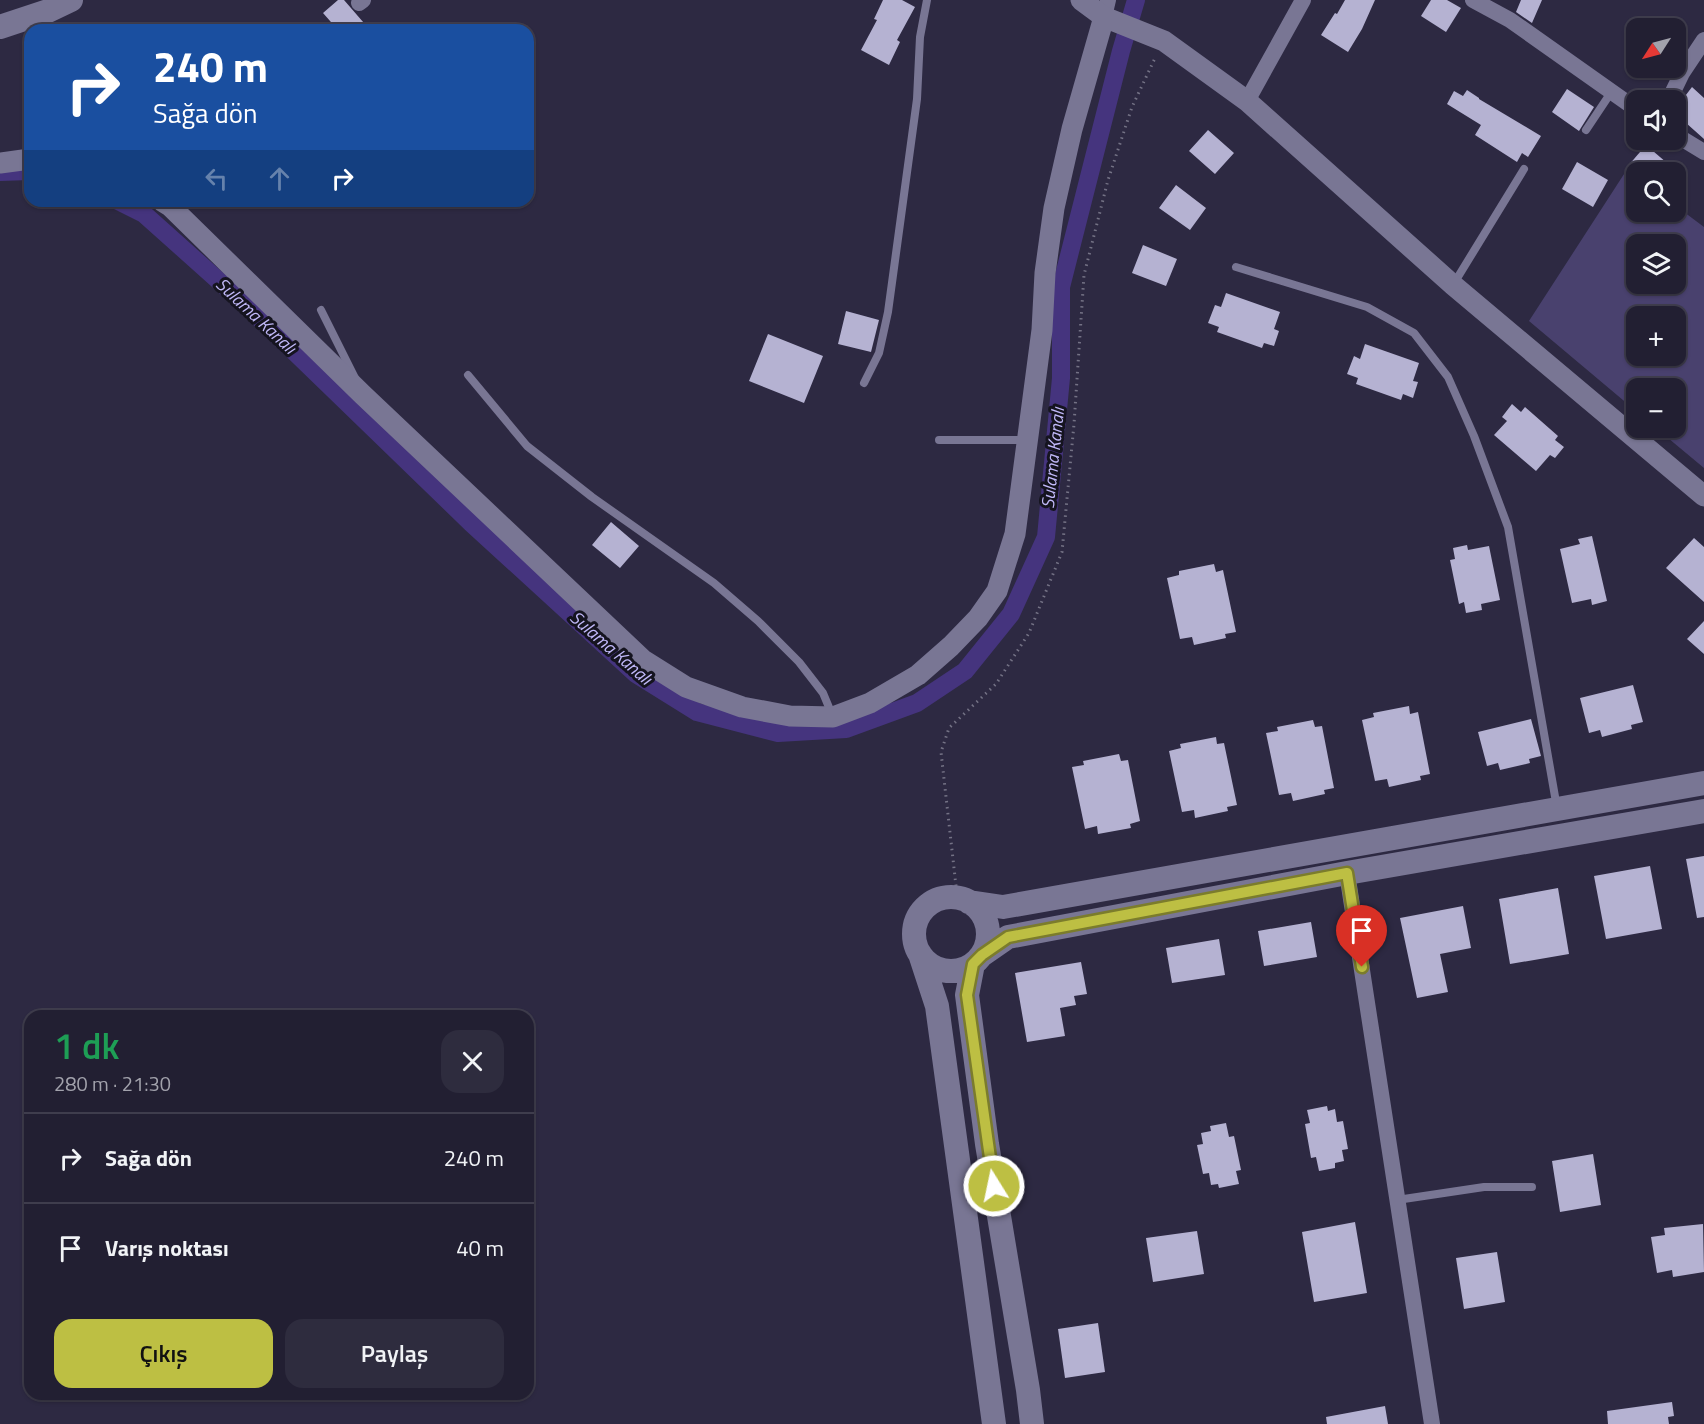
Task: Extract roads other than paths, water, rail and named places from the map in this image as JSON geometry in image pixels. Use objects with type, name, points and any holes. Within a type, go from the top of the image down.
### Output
[{"type":"main road","points":[[0,27],[48,11],[71,0]]},
{"type":"main road","points":[[994,1424],[937,1006],[915,942],[914,930],[921,914],[934,901],[945,898],[1003,907],[1704,783]]},
{"type":"main road","points":[[920,954],[938,969],[963,970],[1008,937],[1347,873],[1704,811]]},
{"type":"main road","points":[[963,900],[978,910],[985,920],[988,931],[987,944],[977,959],[967,995],[987,1144],[1032,1424]]},
{"type":"street","points":[[1081,0],[1156,38],[1247,101],[1453,285],[1704,496]]},
{"type":"street","points":[[1247,101],[1303,0]]},
{"type":"street","points":[[1473,0],[1510,20],[1626,102]]},
{"type":"street","points":[[171,207],[363,394],[643,660],[686,687],[742,707],[790,716],[833,717],[870,703],[918,675],[978,618],[997,591],[1015,534],[1042,330],[1045,273],[1054,208],[1071,129],[1109,13]]},
{"type":"street","points":[[1674,90],[1704,40]]},
{"type":"street","points":[[1686,141],[1704,152]]},
{"type":"street","points":[[0,163],[24,160]]},
{"type":"street","points":[[1347,873],[1432,1424]]},
{"type":"lane","points":[[864,383],[879,353],[888,312],[917,99],[920,37],[927,0]]},
{"type":"lane","points":[[1686,54],[1692,59]]},
{"type":"lane","points":[[1587,130],[1612,91]]},
{"type":"lane","points":[[1453,285],[1524,169]]},
{"type":"lane","points":[[1236,267],[1367,307],[1414,333],[1448,377],[1474,436],[1508,527],[1557,809]]},
{"type":"lane","points":[[321,310],[363,394]]},
{"type":"lane","points":[[468,375],[527,446],[592,497],[714,583],[758,621],[799,662],[823,693],[833,717]]},
{"type":"lane","points":[[939,440],[1028,440]]},
{"type":"lane","points":[[1397,1200],[1484,1187],[1532,1187]]},
{"type":"waterway","name":"Sulama Kanalı","points":[[130,207],[144,214],[248,307],[471,523],[636,674],[697,712],[778,733],[846,729],[917,703],[965,671],[1011,614],[1046,537],[1061,378],[1061,287],[1136,0]]},
{"type":"waterway","name":"Sulama Kanalı","points":[[0,172],[24,171]]}]
